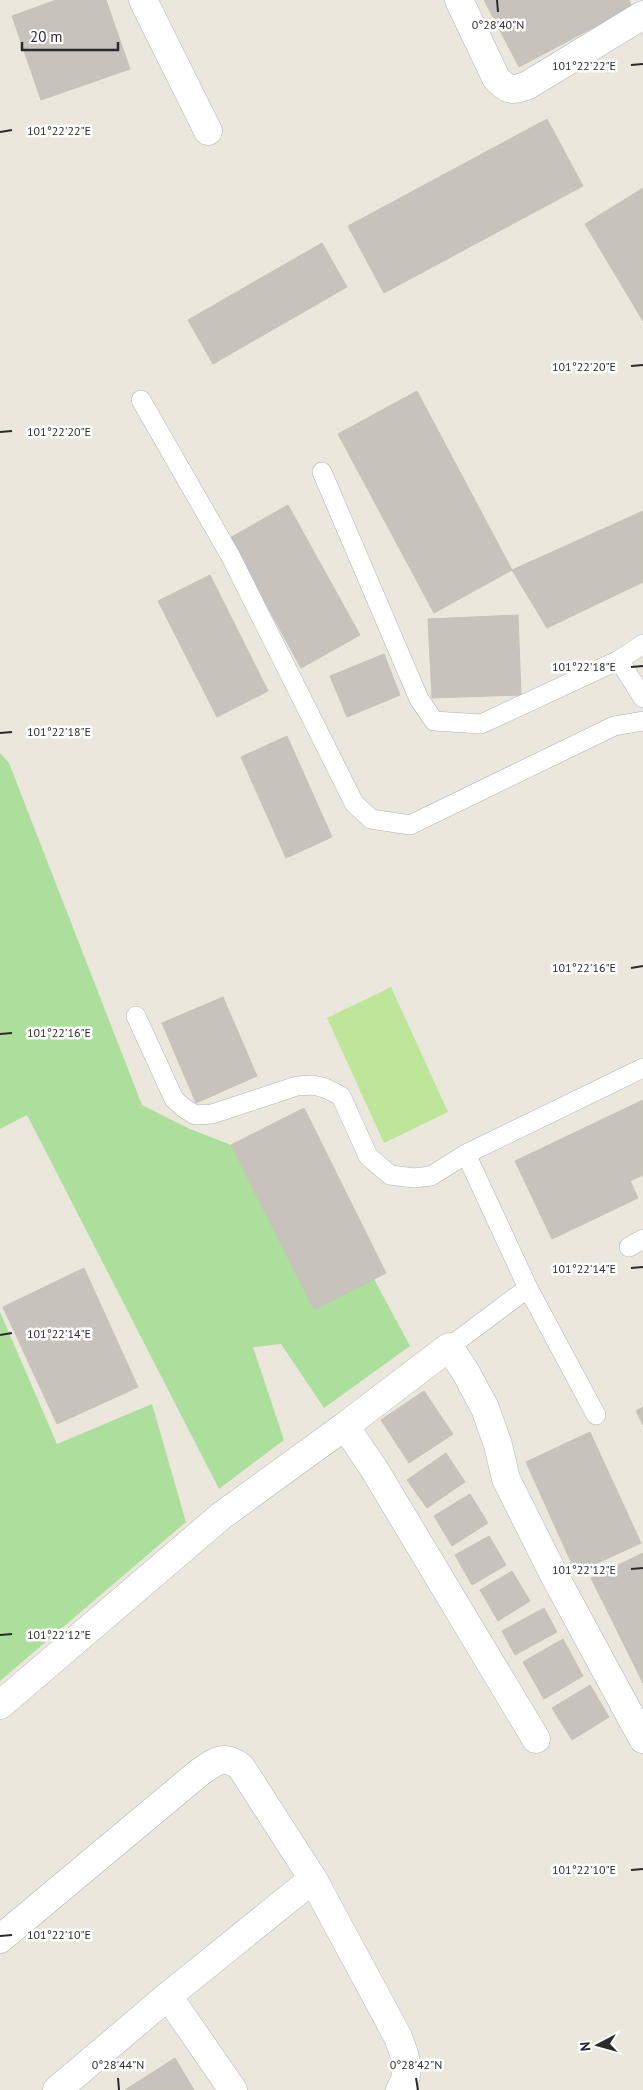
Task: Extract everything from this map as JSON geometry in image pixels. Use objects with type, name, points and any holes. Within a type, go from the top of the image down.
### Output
[{"type":"street","points":[[143,0],[208,131]]},
{"type":"street","points":[[459,0],[496,78],[506,88],[516,90],[528,85],[643,15]]},
{"type":"street","points":[[0,1705],[221,1516],[345,1426],[449,1347],[465,1371],[485,1408],[498,1445],[506,1479],[553,1573],[643,1739]]},
{"type":"street","points":[[345,1426],[374,1470],[536,1739]]},
{"type":"street","points":[[0,1939],[200,1772],[218,1761],[233,1760],[241,1767],[313,1879],[398,2036],[405,2055],[408,2071],[400,2090]]},
{"type":"street","points":[[62,2088],[168,1996],[313,1879]]},
{"type":"street","points":[[168,1996],[232,2090]]},
{"type":"lane","points":[[141,400],[231,557],[354,803],[371,818],[410,825],[614,726],[643,721]]},
{"type":"lane","points":[[322,472],[419,699],[434,721],[481,724],[619,660],[643,644]]},
{"type":"lane","points":[[614,726],[643,699],[619,660]]},
{"type":"lane","points":[[136,1016],[174,1099],[195,1115],[212,1114],[297,1086],[313,1084],[341,1096],[368,1156],[390,1176],[414,1178],[431,1176],[466,1154],[643,1068]]},
{"type":"lane","points":[[466,1154],[528,1288],[596,1415]]},
{"type":"lane","points":[[449,1347],[528,1288]]},
{"type":"green space","points":[[0,753],[9,763],[142,1105],[190,1129],[231,1145],[314,1309],[374,1279],[410,1346],[324,1408],[281,1344],[253,1347],[284,1440],[219,1489],[27,1115],[0,1129]]},
{"type":"green space","points":[[391,987],[448,1112],[384,1143],[327,1018]]},
{"type":"green space","points":[[0,1312],[57,1444],[152,1404],[186,1522],[0,1681]]},
{"type":"building","points":[[56,0],[106,0],[130,69],[41,100],[12,16]]},
{"type":"building","points":[[484,0],[629,0],[632,7],[519,67]]},
{"type":"building","points":[[547,119],[583,186],[384,293],[348,226]]},
{"type":"building","points":[[643,188],[643,321],[585,224]]},
{"type":"building","points":[[322,243],[347,287],[213,364],[188,320]]},
{"type":"building","points":[[417,391],[512,570],[434,613],[338,434]]},
{"type":"building","points":[[288,505],[360,635],[301,668],[230,538]]},
{"type":"building","points":[[643,511],[643,582],[547,628],[512,570]]},
{"type":"building","points":[[210,575],[268,691],[217,717],[158,601]]},
{"type":"building","points":[[518,615],[521,695],[432,698],[428,619]]},
{"type":"building","points":[[384,654],[400,695],[347,717],[330,676]]},
{"type":"building","points":[[287,736],[332,837],[286,858],[241,757]]},
{"type":"building","points":[[223,997],[257,1076],[196,1103],[162,1023]]},
{"type":"building","points":[[643,1100],[643,1175],[630,1181],[638,1198],[552,1239],[515,1161]]},
{"type":"building","points":[[304,1108],[386,1273],[314,1310],[231,1145]]},
{"type":"building","points":[[84,1268],[138,1387],[57,1424],[3,1307]]},
{"type":"building","points":[[424,1391],[453,1434],[409,1463],[381,1420]]},
{"type":"building","points":[[643,1407],[643,1425],[636,1411]]},
{"type":"building","points":[[590,1432],[641,1543],[576,1573],[526,1462]]},
{"type":"building","points":[[446,1453],[465,1482],[427,1508],[407,1480]]},
{"type":"building","points":[[470,1494],[488,1523],[452,1546],[434,1516]]},
{"type":"building","points":[[489,1536],[506,1565],[472,1585],[455,1555]]},
{"type":"building","points":[[643,1553],[643,1683],[591,1578]]},
{"type":"building","points":[[512,1571],[530,1601],[498,1621],[480,1590]]},
{"type":"building","points":[[544,1608],[557,1632],[515,1655],[502,1631]]},
{"type":"building","points":[[563,1639],[583,1676],[544,1699],[523,1662]]},
{"type":"building","points":[[590,1685],[609,1717],[572,1740],[552,1708]]},
{"type":"building","points":[[175,2058],[194,2090],[125,2090]]}]
